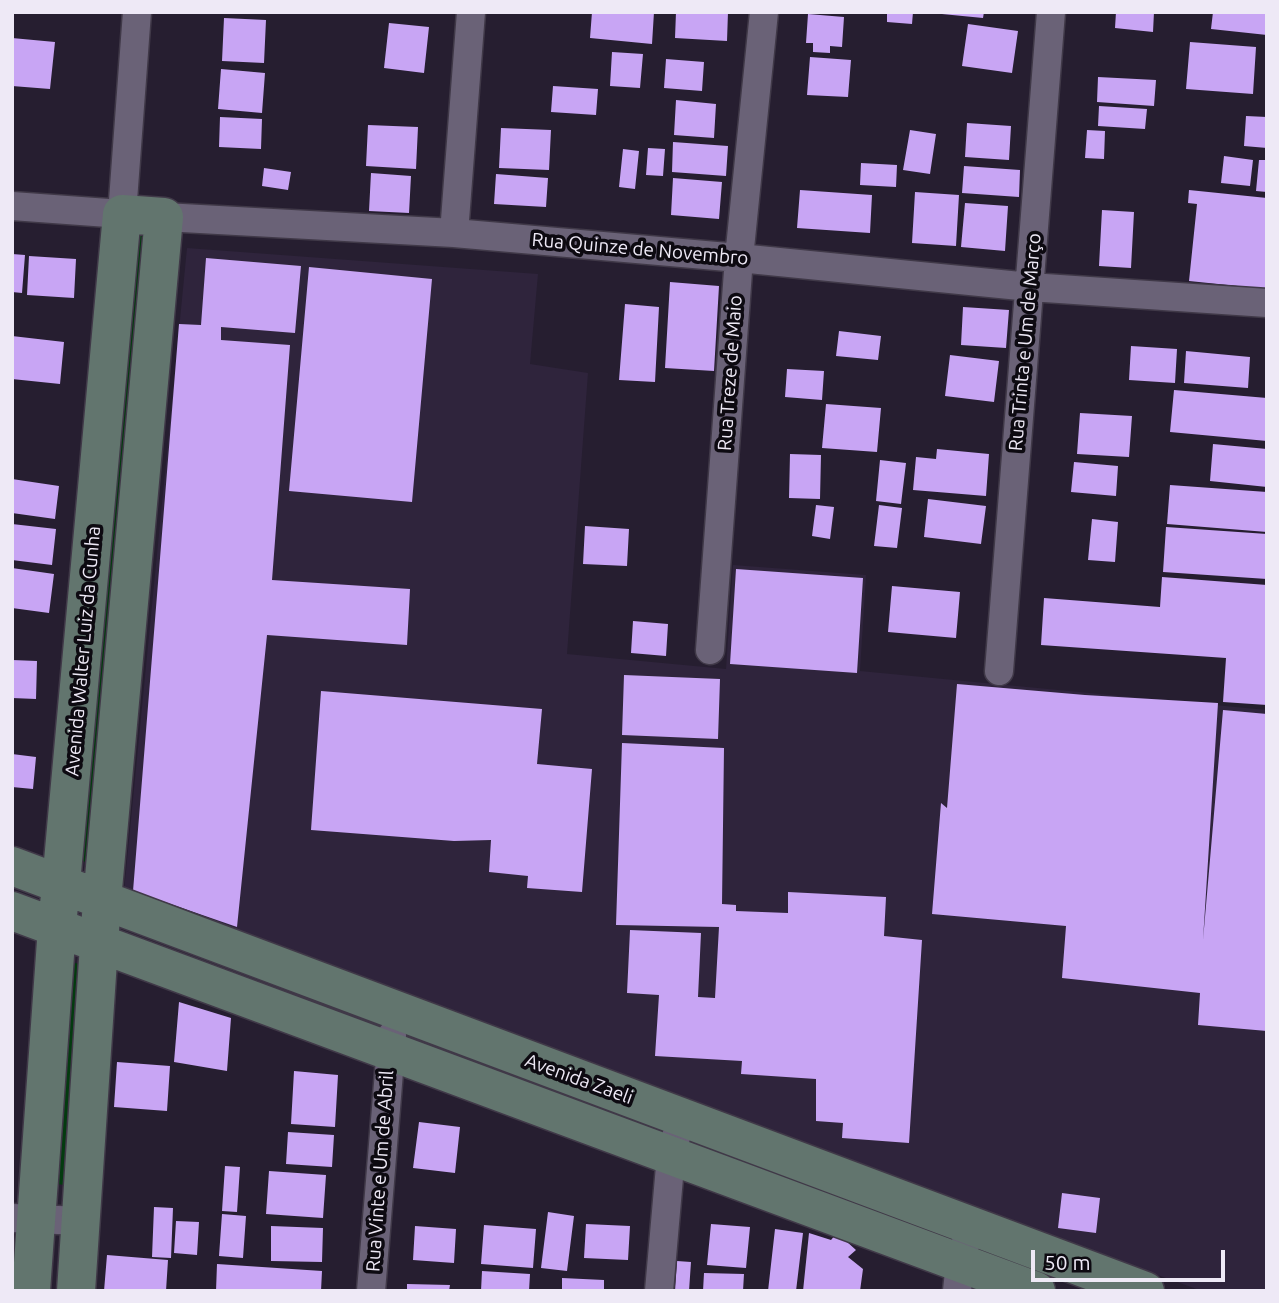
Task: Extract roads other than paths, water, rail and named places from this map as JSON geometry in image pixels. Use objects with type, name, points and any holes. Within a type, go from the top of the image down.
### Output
[{"type":"street","name":"Avenida Walter Luiz da Cunha","points":[[31,1291],[24,1219],[62,885],[122,214],[137,12]]},
{"type":"street","points":[[454,233],[471,12]]},
{"type":"street","name":"Rua Treze de Maio","points":[[710,650],[739,257],[764,12]]},
{"type":"street","name":"Rua Trinta e Um de Março","points":[[999,671],[1051,12]]},
{"type":"street","name":"Rua Quinze de Novembro","points":[[12,206],[454,233],[739,257],[1030,287],[1267,303]]},
{"type":"street","points":[[76,1291],[102,900],[164,217]]},
{"type":"street","name":"Avenida Zaeli","points":[[12,866],[1145,1291]]},
{"type":"street","name":"Avenida Zaeli","points":[[12,911],[671,1155],[958,1276],[1036,1291]]},
{"type":"street","name":"Rua Vinte e Um de Abril","points":[[371,1291],[389,1052],[396,1011]]},
{"type":"street","points":[[659,1291],[671,1155],[683,1117]]},
{"type":"street","points":[[24,1219],[81,1222]]},
{"type":"street","points":[[958,1276],[971,1225]]}]
